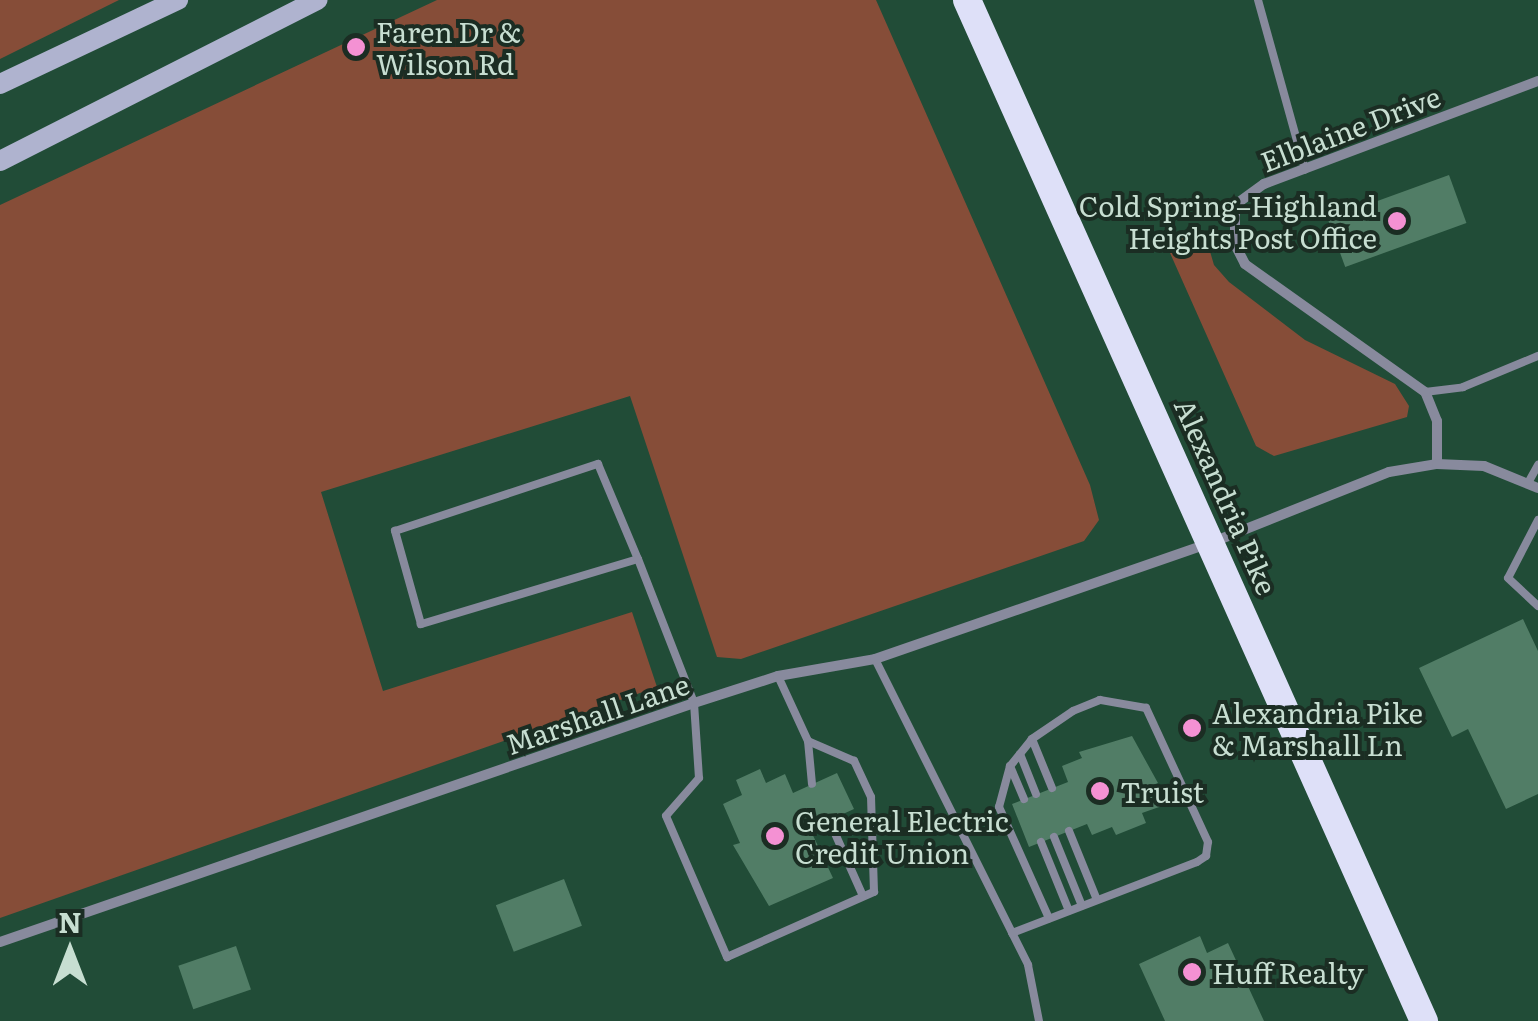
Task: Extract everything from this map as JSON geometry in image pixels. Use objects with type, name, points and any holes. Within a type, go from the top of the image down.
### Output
[{"type":"highway","name":"Alexandria Pike","points":[[967,0],[1213,542],[1424,1021]]},
{"type":"main road","points":[[0,84],[178,0]]},
{"type":"main road","points":[[0,161],[317,0]]},
{"type":"street","name":"Elblaine Drive","points":[[1425,392],[1245,264],[1233,228],[1240,202],[1264,184],[1538,81]]},
{"type":"street","points":[[1425,392],[1437,421],[1437,464]]},
{"type":"street","name":"Marshall Lane","points":[[0,942],[694,702],[778,676],[875,660],[1213,542],[1389,472],[1437,464],[1484,466],[1533,486]]},
{"type":"lane","points":[[1258,0],[1305,170]]},
{"type":"lane","points":[[1425,392],[1464,388],[1538,356]]},
{"type":"lane","points":[[638,559],[421,624],[396,531],[598,464],[638,559],[694,702],[699,778],[666,816],[727,957],[874,892],[871,797],[854,761],[808,741]]},
{"type":"lane","points":[[1533,486],[1538,464]]},
{"type":"lane","points":[[1538,520],[1508,578],[1538,606]]},
{"type":"lane","points":[[875,660],[1028,965],[1039,1021]]},
{"type":"lane","points":[[778,676],[808,741],[812,784]]},
{"type":"lane","points":[[1012,933],[1206,856],[1208,842],[1146,708],[1100,700],[1032,739],[1010,766],[999,807],[1049,918]]},
{"type":"lane","points":[[1032,739],[1052,788]]},
{"type":"lane","points":[[1020,754],[1036,794]]},
{"type":"lane","points":[[1010,766],[1024,800]]},
{"type":"lane","points":[[829,820],[864,896]]},
{"type":"lane","points":[[1069,831],[1097,900]]},
{"type":"lane","points":[[1054,837],[1082,906]]},
{"type":"lane","points":[[1041,842],[1069,911]]},
{"type":"shaded area","points":[[0,0],[119,0],[0,59]]},
{"type":"shaded area","points":[[437,0],[876,0],[1090,485],[1099,520],[1084,541],[741,659],[717,657],[630,396],[321,492],[383,691],[632,612],[657,687],[0,918],[0,205]]},
{"type":"shaded area","points":[[1204,231],[1214,265],[1229,282],[1305,340],[1395,384],[1409,406],[1407,417],[1274,456],[1256,446],[1166,244]]},
{"type":"building","name":"Cold Spring–Highland Heights Post Office","points":[[1449,175],[1466,223],[1345,267],[1328,219]]},
{"type":"building","points":[[1523,619],[1538,651],[1538,794],[1506,809],[1468,729],[1452,737],[1419,668]]},
{"type":"building","name":"Truist","points":[[1132,736],[1158,783],[1153,785],[1162,806],[1142,813],[1146,823],[1116,835],[1112,827],[1092,835],[1087,824],[1029,847],[1012,804],[1068,782],[1062,766],[1082,758],[1079,752]]},
{"type":"building","name":"General Electric Credit Union","points":[[760,769],[766,783],[785,774],[793,793],[837,773],[854,809],[810,829],[833,878],[769,906],[733,845],[740,843],[723,804],[742,795],[736,780]]},
{"type":"building","points":[[564,879],[582,926],[514,952],[496,905]]},
{"type":"building","name":"Huff Realty","points":[[1200,936],[1207,953],[1228,943],[1264,1021],[1165,1021],[1139,964]]},
{"type":"building","points":[[236,946],[251,989],[193,1009],[178,966]]},
{"type":"place","name":"Faren Dr & Wilson Rd","points":[[356,47]]},
{"type":"place","name":"Cold Spring–Highland Heights Post Office","points":[[1397,221]]},
{"type":"place","name":"Alexandria Pike & Marshall Ln","points":[[1192,728]]},
{"type":"place","name":"Truist","points":[[1100,791]]},
{"type":"place","name":"General Electric Credit Union","points":[[775,836]]},
{"type":"place","name":"Huff Realty","points":[[1192,972]]}]
